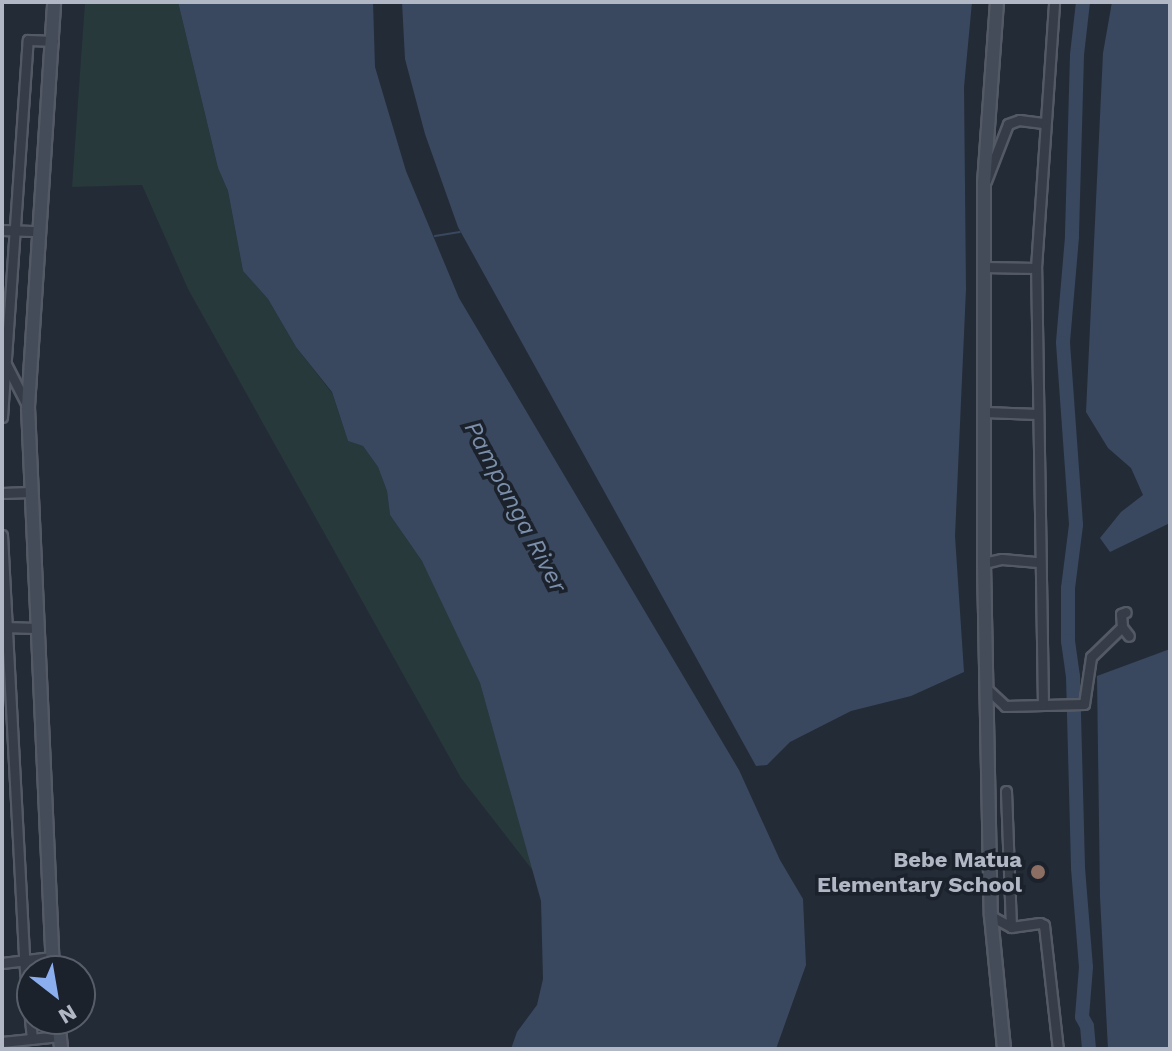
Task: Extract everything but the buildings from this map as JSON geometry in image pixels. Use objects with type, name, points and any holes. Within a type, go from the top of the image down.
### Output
[{"type":"street","points":[[53,955],[28,407],[54,2]]},
{"type":"street","points":[[997,2],[984,183],[984,563],[991,916],[1004,1049]]},
{"type":"street","points":[[1043,705],[1038,562],[1036,268],[1043,123],[1054,2]]},
{"type":"street","points":[[2,417],[28,40],[53,41]]},
{"type":"street","points":[[984,183],[996,162],[1008,124],[1019,120],[1043,123]]},
{"type":"street","points":[[2,230],[40,231]]},
{"type":"street","points":[[984,267],[1036,268]]},
{"type":"street","points":[[4,364],[28,407]]},
{"type":"street","points":[[985,412],[1037,414]]},
{"type":"street","points":[[2,493],[30,492]]},
{"type":"street","points":[[2,535],[24,955]]},
{"type":"street","points":[[984,563],[1002,559],[1038,562]]},
{"type":"street","points":[[1126,612],[1121,614],[1122,627],[1129,636]]},
{"type":"street","points":[[5,627],[36,628]]},
{"type":"street","points":[[985,687],[1005,706],[1084,704],[1091,657],[1122,627]]},
{"type":"street","points":[[1006,791],[1011,927]]},
{"type":"street","points":[[991,916],[1011,927],[1044,925],[1058,1049]]},
{"type":"street","points":[[32,1035],[32,1039]]},
{"type":"street","points":[[2,1042],[32,1039],[60,1042]]},
{"type":"shaded area","points":[[85,2],[178,2],[218,168],[228,191],[243,271],[268,299],[296,347],[332,393],[348,441],[363,446],[378,467],[387,491],[390,515],[437,589],[480,683],[534,872],[461,778],[188,289],[142,185],[72,187]]},
{"type":"water","name":"Pampanga River","points":[[178,2],[373,2],[375,67],[406,171],[459,298],[739,770],[780,860],[803,899],[806,965],[776,1049],[511,1049],[517,1032],[537,1005],[543,979],[541,901],[480,683],[422,561],[390,515],[387,491],[378,467],[363,446],[348,441],[332,392],[296,347],[268,299],[243,271],[228,191],[218,168]]},
{"type":"water","points":[[402,2],[972,2],[964,87],[966,289],[955,536],[964,672],[911,696],[851,711],[790,742],[767,765],[756,766],[458,227],[425,134],[405,59]]},
{"type":"water","points":[[1112,2],[1170,2],[1170,523],[1110,552],[1100,538],[1121,512],[1143,495],[1131,468],[1108,448],[1086,412],[1103,53]]},
{"type":"water","points":[[1170,649],[1170,1049],[1108,1049],[1100,897],[1097,676]]},
{"type":"waterway","points":[[1083,2],[1077,55],[1072,237],[1063,343],[1076,525],[1068,588],[1068,641],[1073,676],[1078,868],[1086,967],[1082,1017],[1087,1026],[1089,1049]]},
{"type":"waterway","points":[[435,236],[460,232]]},
{"type":"place","name":"Bebe Matua Elementary School","points":[[1038,872]]}]
